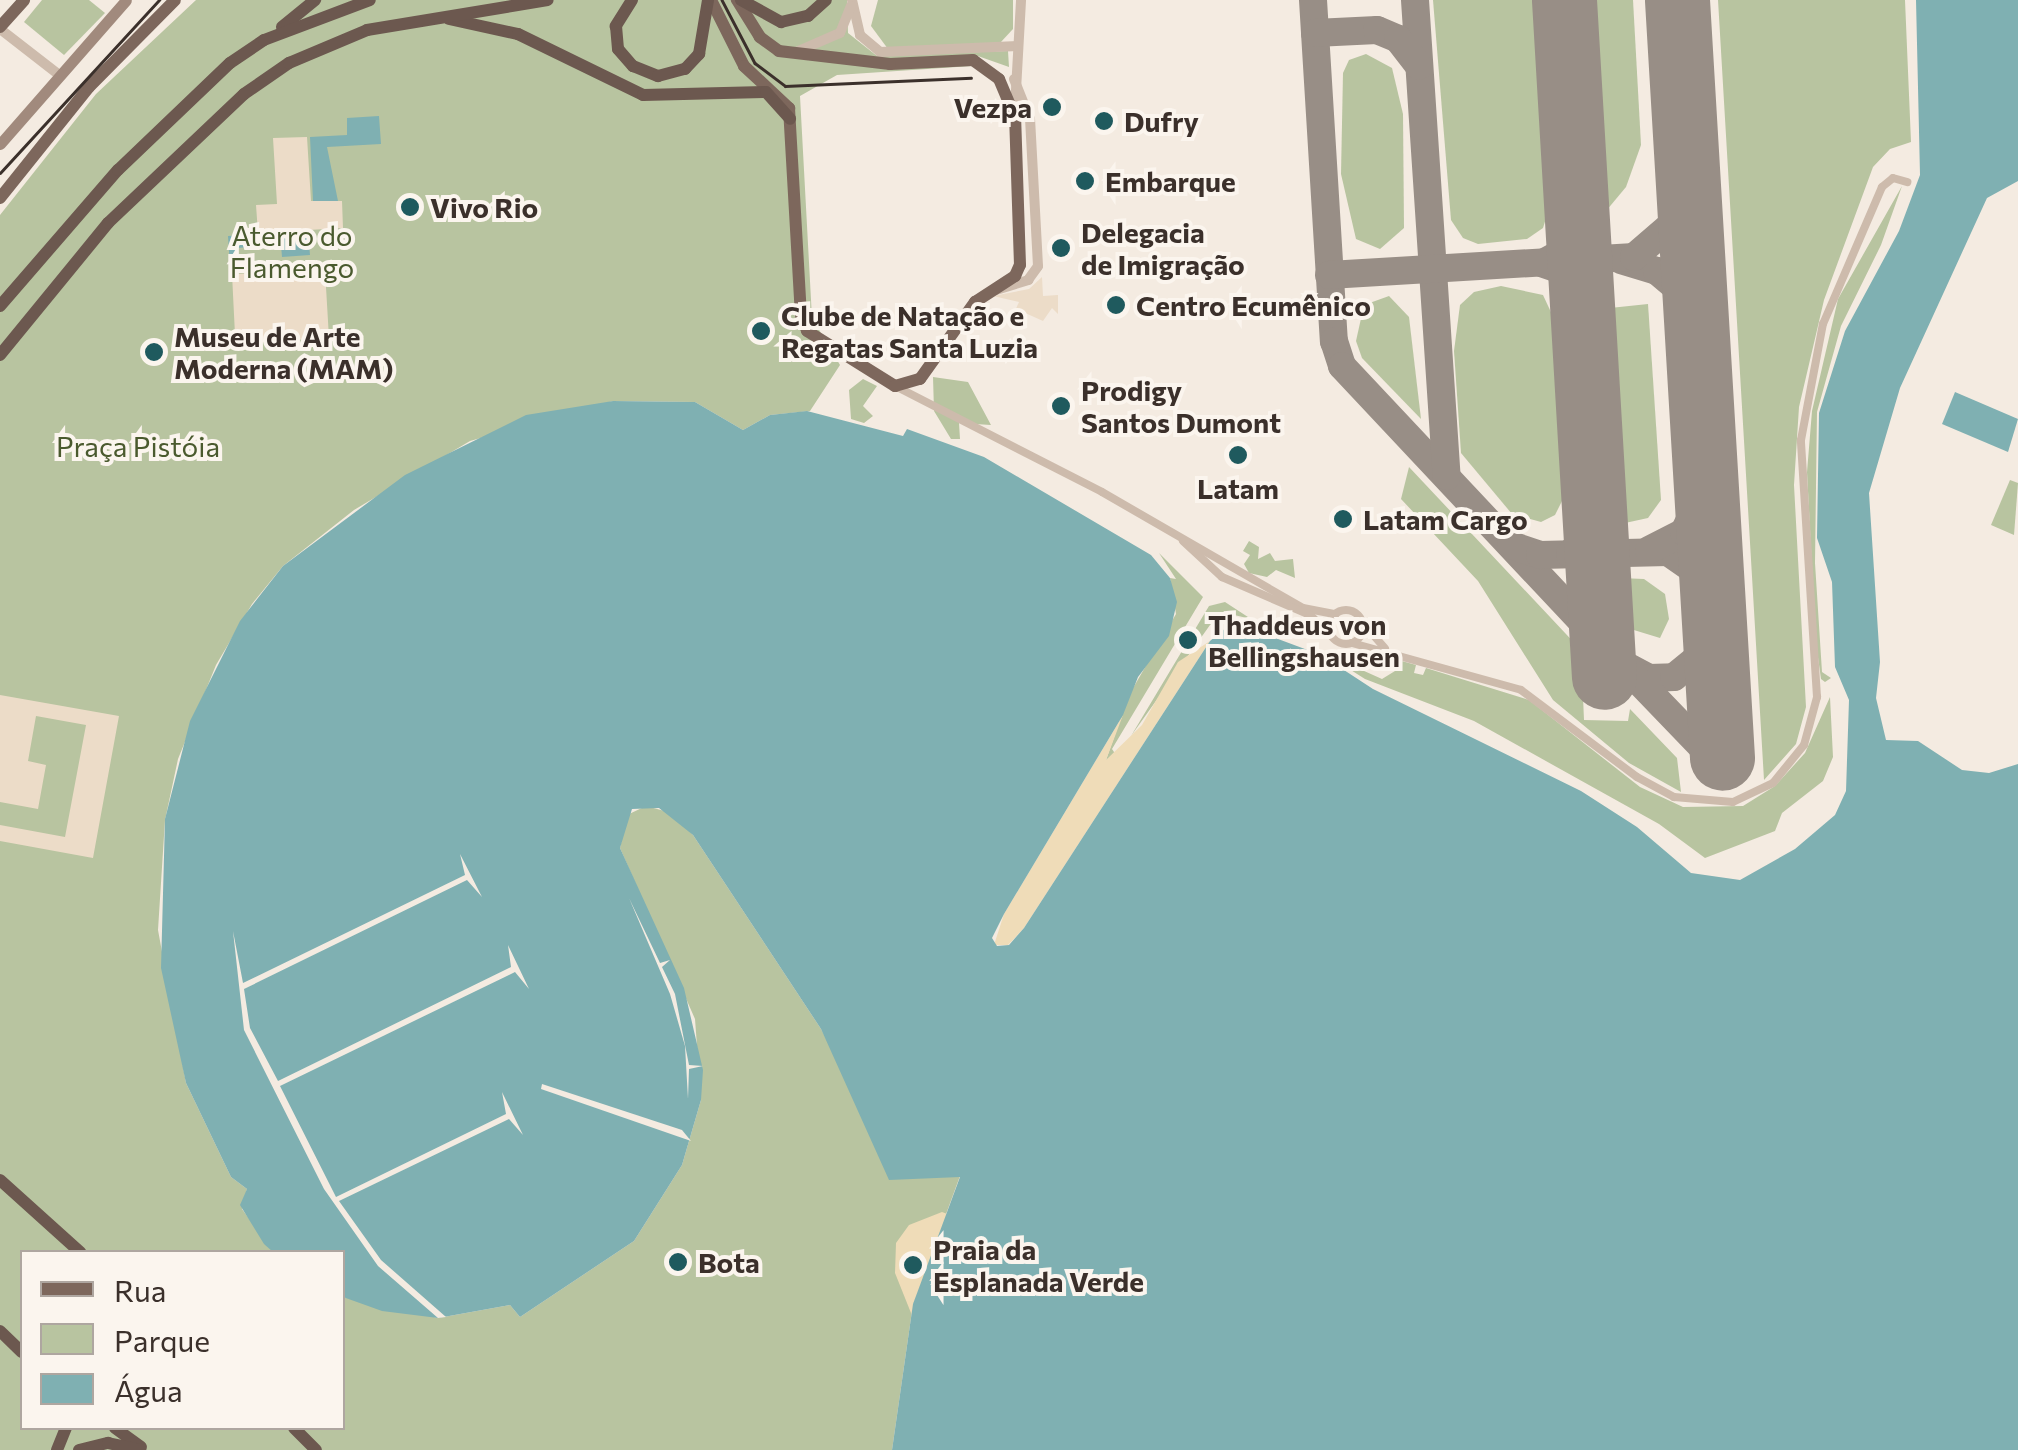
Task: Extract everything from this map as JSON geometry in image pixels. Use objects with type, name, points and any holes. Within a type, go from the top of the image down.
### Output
[{"type":"highway","points":[[0,306],[118,170],[230,63],[315,0]]},
{"type":"highway","points":[[264,40],[370,0]]},
{"type":"highway","points":[[0,355],[108,223],[244,94],[316,49],[432,16],[548,0]]},
{"type":"highway","points":[[632,0],[616,26],[618,49],[633,66],[658,76],[684,69],[698,54],[710,0]]},
{"type":"highway","points":[[739,0],[781,22],[808,16],[826,0]]},
{"type":"highway","points":[[432,16],[518,34],[642,96],[766,92],[790,120]]},
{"type":"highway","points":[[0,1180],[78,1250]]},
{"type":"highway","points":[[0,1331],[20,1350]]},
{"type":"highway","points":[[117,1430],[142,1450]]},
{"type":"highway","points":[[296,1430],[316,1450]]},
{"type":"highway","points":[[79,1450],[108,1443],[142,1450]]},
{"type":"main road","points":[[0,28],[24,0]]},
{"type":"main road","points":[[0,144],[126,0]]},
{"type":"main road","points":[[0,198],[89,86],[176,0]]},
{"type":"main road","points":[[710,0],[744,66],[784,98],[790,120],[807,331],[895,386],[920,379],[985,293],[1015,276],[1020,265],[1015,117],[994,72],[977,60],[890,64],[792,53],[760,37],[739,0]]},
{"type":"street","points":[[792,53],[840,34],[852,0]]},
{"type":"street","points":[[852,0],[860,35],[880,52],[1018,46]]},
{"type":"street","points":[[1015,117],[1021,0]]},
{"type":"street","points":[[0,28],[58,74]]},
{"type":"street","points":[[998,48],[1020,30]]},
{"type":"street","points":[[985,293],[1028,280],[1038,266],[1030,119],[1014,79]]},
{"type":"street","points":[[1175,534],[1222,576],[1310,615],[1331,636],[1352,644],[1385,648],[1536,697],[1636,778],[1674,797],[1733,802],[1781,776],[1804,746],[1816,697],[1802,440],[1820,337],[1843,267],[1882,187],[1893,178],[1907,182]]},
{"type":"street","points":[[920,379],[923,401]]},
{"type":"street","points":[[895,386],[1175,534],[1303,608],[1335,614],[1349,611],[1385,648]]},
{"type":"street","points":[[1331,636],[1335,614]]},
{"type":"street","points":[[1352,644],[1362,622]]},
{"type":"green space","points":[[42,0],[89,0],[105,13],[64,55],[24,22]]},
{"type":"green space","name":"Aterro do Flamengo","points":[[196,0],[847,0],[848,33],[877,56],[1008,51],[1009,67],[975,55],[848,63],[972,66],[837,75],[800,96],[812,318],[840,365],[810,411],[770,415],[743,430],[695,402],[613,401],[470,441],[354,510],[283,566],[252,604],[216,665],[178,759],[165,820],[158,930],[186,1083],[231,1177],[247,1189],[242,1209],[272,1250],[20,1250],[20,1430],[345,1430],[345,1297],[438,1318],[510,1305],[520,1317],[634,1241],[682,1165],[701,1100],[695,1019],[620,848],[627,815],[646,806],[672,813],[693,835],[821,1029],[856,1095],[945,1173],[960,1176],[913,1304],[892,1450],[0,1450],[0,215],[96,94]]},
{"type":"green space","points":[[878,0],[1013,0],[1013,29],[1000,43],[888,49],[871,26]]},
{"type":"green space","points":[[1433,0],[1536,0],[1549,209],[1543,228],[1527,239],[1478,244],[1463,238],[1451,220]]},
{"type":"green space","points":[[1592,0],[1633,0],[1641,145],[1626,187],[1606,211]]},
{"type":"green space","points":[[1718,0],[1905,0],[1911,142],[1890,149],[1873,167],[1824,300],[1799,407],[1794,485],[1806,707],[1796,744],[1764,780]]},
{"type":"green space","points":[[1366,54],[1392,68],[1403,114],[1404,228],[1380,249],[1356,239],[1341,174],[1343,73],[1349,60]]},
{"type":"green space","points":[[1902,186],[1881,245],[1841,326],[1817,412],[1815,563],[1822,672],[1831,678],[1825,682],[1821,679],[1816,643],[1807,472],[1812,411],[1838,299]]},
{"type":"green space","points":[[1501,286],[1543,295],[1556,323],[1565,495],[1555,515],[1541,522],[1512,514],[1461,453],[1454,351],[1460,305],[1474,292]]},
{"type":"green space","points":[[1389,296],[1409,317],[1421,419],[1362,358],[1356,341],[1364,305]]},
{"type":"green space","points":[[1648,304],[1661,500],[1648,518],[1625,523],[1610,308]]},
{"type":"green space","points":[[933,377],[968,382],[991,425],[959,423],[960,439],[951,439],[934,411]]},
{"type":"green space","points":[[863,379],[877,386],[863,406],[873,416],[864,423],[851,419],[849,390]]},
{"type":"green space","points":[[1409,467],[1581,650],[1584,720],[1628,721],[1630,709],[1677,758],[1681,792],[1629,763],[1553,700],[1478,581],[1401,499]]},
{"type":"green space","points":[[2010,480],[2018,483],[2014,535],[1991,525]]},
{"type":"green space","points":[[1249,541],[1259,547],[1258,559],[1270,553],[1275,561],[1293,559],[1295,578],[1276,570],[1267,577],[1249,573],[1244,564],[1250,555],[1243,551]]},
{"type":"green space","points":[[1159,553],[1203,597],[1112,749],[1116,755],[1106,760],[1129,695],[1176,614],[1170,578],[1176,579]]},
{"type":"green space","points":[[1620,578],[1644,579],[1665,594],[1669,619],[1660,638],[1624,627]]},
{"type":"green space","points":[[1225,602],[1251,619],[1230,614],[1210,625],[1131,736],[1209,606]]},
{"type":"green space","points":[[1324,653],[1382,679],[1395,671],[1347,654],[1373,653],[1416,665],[1414,673],[1423,675],[1426,668],[1529,700],[1640,787],[1683,807],[1743,806],[1775,786],[1805,753],[1830,697],[1833,757],[1823,781],[1782,813],[1775,831],[1705,858],[1659,824],[1474,721],[1365,679]]},
{"type":"sand","points":[[1210,641],[1024,928],[1008,945],[994,945],[1004,914],[1123,715],[1106,760],[1142,725],[1178,662]]},
{"type":"sand","name":"Praia da Esplanada Verde","points":[[942,1212],[950,1215],[913,1304],[913,1318],[895,1273],[896,1243],[909,1225]]},
{"type":"shaded area","points":[[307,137],[311,201],[342,201],[343,228],[258,233],[256,205],[277,204],[273,138]]},
{"type":"shaded area","points":[[325,270],[329,338],[244,343],[243,335],[235,335],[232,274]]},
{"type":"shaded area","points":[[1042,277],[1043,296],[1058,295],[1058,314],[1052,308],[1043,321],[1023,312],[1015,328],[1009,324],[1019,302],[993,296],[1029,289]]},
{"type":"shaded area","points":[[0,695],[119,716],[93,858],[0,841],[0,825],[65,837],[86,725],[36,716],[28,761],[46,765],[38,809],[0,802]]},
{"type":"water","points":[[1916,0],[2018,0],[2018,181],[1987,198],[1900,388],[1869,493],[1880,662],[1876,698],[1886,740],[1918,741],[1962,770],[1989,773],[2018,764],[2018,1450],[892,1450],[913,1304],[960,1177],[889,1180],[821,1029],[693,835],[659,808],[632,809],[620,848],[684,988],[703,1070],[701,1100],[682,1165],[634,1241],[520,1317],[510,1305],[438,1318],[382,1311],[345,1298],[345,1250],[271,1250],[264,1244],[240,1205],[247,1189],[231,1177],[186,1083],[161,968],[165,819],[190,721],[240,621],[283,566],[405,475],[526,415],[613,401],[695,402],[743,430],[770,415],[807,411],[903,436],[907,429],[984,457],[1151,555],[1170,578],[1177,602],[1169,636],[1138,677],[1123,715],[1004,914],[992,938],[997,946],[1009,945],[1024,928],[1210,641],[1233,622],[1321,655],[1373,689],[1581,791],[1637,827],[1691,873],[1740,880],[1795,849],[1835,815],[1846,791],[1849,700],[1835,667],[1832,582],[1817,538],[1819,413],[1845,331],[1899,231],[1920,175]]},
{"type":"water","points":[[379,116],[381,144],[327,147],[338,201],[313,201],[310,137],[347,135],[347,118]]},
{"type":"water","points":[[308,231],[310,255],[282,257],[281,245],[236,248],[236,266],[230,267],[228,236]]},
{"type":"water","points":[[1955,392],[2018,419],[2008,452],[1942,424]]},
{"type":"pier","points":[[460,854],[482,897],[467,880],[244,989],[250,1028],[278,1081],[511,967],[508,945],[529,989],[515,972],[280,1086],[336,1197],[506,1114],[502,1092],[523,1135],[509,1119],[339,1201],[381,1260],[446,1317],[438,1318],[378,1266],[324,1189],[244,1030],[233,931],[243,983],[465,875]]},
{"type":"pier","points":[[629,898],[660,963],[670,960],[662,967],[675,994],[689,1065],[703,1066],[689,1069],[688,1099],[685,1046],[670,994]]},
{"type":"pier","points":[[542,1084],[682,1130],[691,1141],[541,1089]]},
{"type":"taxiway","points":[[1313,0],[1334,341],[1342,366],[1621,663],[1649,678],[1674,677],[1706,651],[1713,623]]},
{"type":"taxiway","points":[[1415,0],[1447,476]]},
{"type":"taxiway","points":[[1315,33],[1377,30],[1398,39],[1419,66]]},
{"type":"taxiway","points":[[1329,275],[1634,257],[1677,220],[1687,182]]},
{"type":"taxiway","points":[[1543,263],[1566,250],[1576,222]]},
{"type":"taxiway","points":[[1621,260],[1657,271],[1677,288],[1697,343]]},
{"type":"taxiway","points":[[1544,264],[1567,272],[1582,302]]},
{"type":"taxiway","points":[[1649,550],[1684,532],[1705,488]]},
{"type":"taxiway","points":[[1570,554],[1589,533],[1593,506]]},
{"type":"taxiway","points":[[1511,545],[1540,555],[1668,552],[1692,569],[1711,598]]},
{"type":"taxiway","points":[[1629,671],[1705,750],[1721,744]]},
{"type":"runway","points":[[1564,0],[1604,677]]},
{"type":"runway","points":[[1677,0],[1722,758]]},
{"type":"tram line","points":[[0,173],[159,0]]},
{"type":"tram line","points":[[722,0],[755,63],[785,86],[971,78]]},
{"type":"place","name":"Vezpa","points":[[1052,107]]},
{"type":"place","name":"Dufry","points":[[1104,121]]},
{"type":"place","name":"Embarque","points":[[1085,181]]},
{"type":"place","name":"Vivo Rio","points":[[410,207]]},
{"type":"place","name":"Delegacia de Imigração","points":[[1061,248]]},
{"type":"place","name":"Centro Ecumênico","points":[[1116,305]]},
{"type":"place","name":"Clube de Natação e Regatas Santa Luzia","points":[[761,331]]},
{"type":"place","name":"Museu de Arte Moderna (MAM)","points":[[154,352]]},
{"type":"place","name":"Prodigy Santos Dumont","points":[[1061,406]]},
{"type":"place","name":"Latam","points":[[1238,455]]},
{"type":"place","name":"Latam Cargo","points":[[1343,519]]},
{"type":"place","name":"Thaddeus von Bellingshausen","points":[[1188,640]]},
{"type":"place","name":"Bota","points":[[678,1262]]},
{"type":"place","name":"Praia da Esplanada Verde","points":[[913,1265]]},
{"type":"park label","name":"Praça Pistóia","points":[[138,446]]}]
